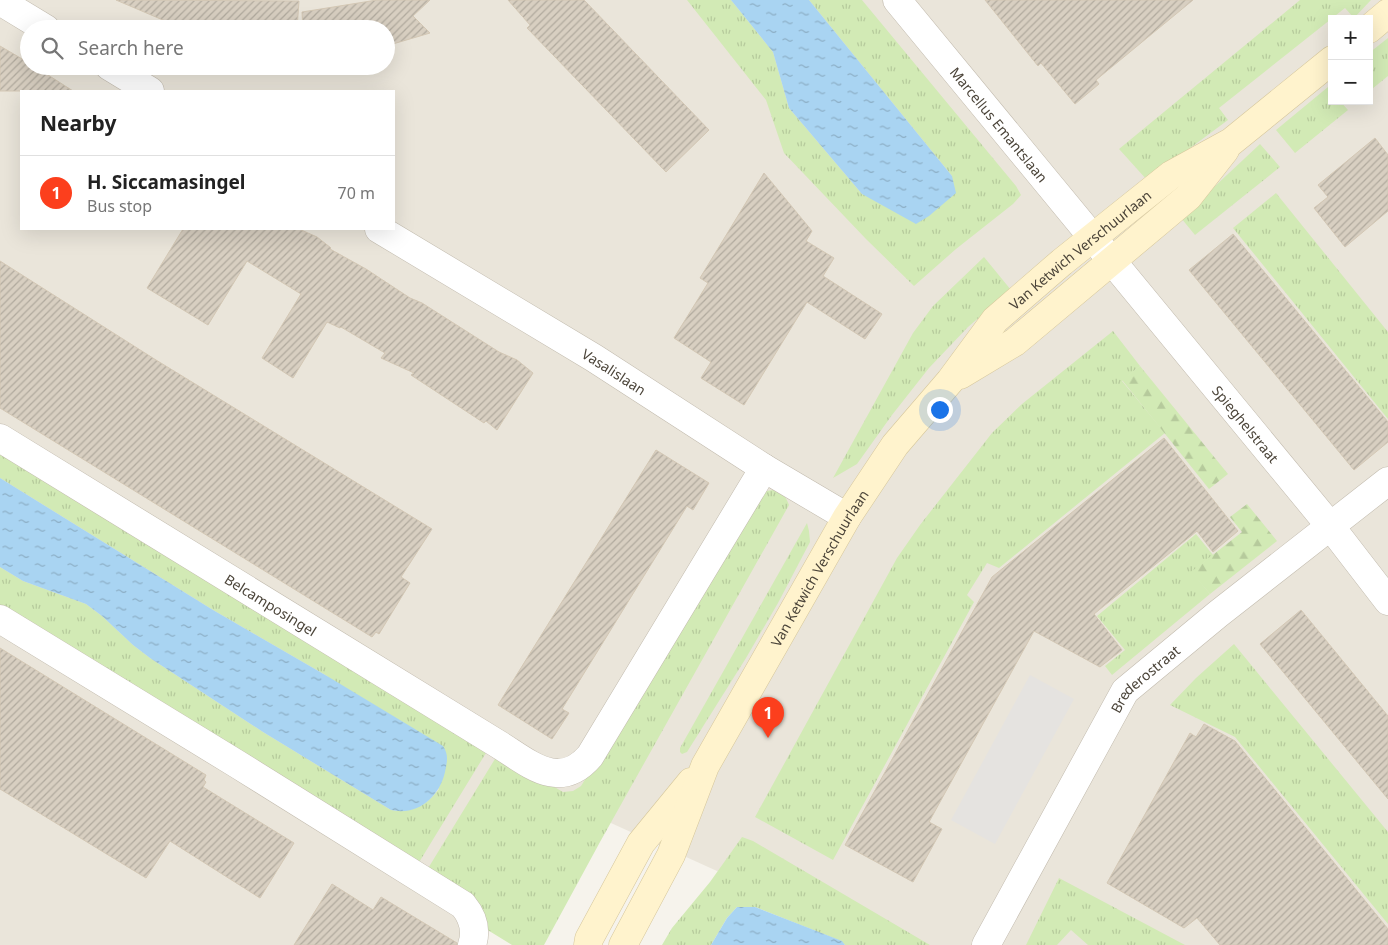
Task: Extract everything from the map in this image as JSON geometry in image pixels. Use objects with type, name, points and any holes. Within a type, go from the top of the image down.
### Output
[{"type":"main road","points":[[1373,26],[1388,13]]},
{"type":"main road","name":"Van Ketwich Verschuurlaan","points":[[622,945],[671,855],[705,766],[847,517],[895,445],[950,381],[1015,342],[1102,249],[1188,196],[1231,142],[1328,63]]},
{"type":"main road","name":"Van Ketwich Verschuurlaan","points":[[588,945],[589,939],[640,843],[705,766]]},
{"type":"street","name":"Marcellus Emantslaan","points":[[897,0],[1102,249]]},
{"type":"street","points":[[0,1],[31,20]]},
{"type":"street","points":[[124,75],[148,90]]},
{"type":"street","name":"Vasalislaan","points":[[381,230],[594,358],[764,468],[847,517]]},
{"type":"street","name":"Spieghelstraat","points":[[1102,249],[1332,526],[1388,601]]},
{"type":"street","name":"Belcamposingel","points":[[0,438],[542,771],[556,774],[569,772],[581,766],[590,756],[764,468]]},
{"type":"street","name":"Brederostraat","points":[[986,945],[1125,691],[1218,614],[1388,481]]},
{"type":"street","points":[[0,620],[463,905],[473,922],[475,932],[472,945]]},
{"type":"shaded area","points":[[0,0],[1388,0],[1388,945],[855,945],[834,924],[549,795],[457,945],[0,945]]},
{"type":"shaded area","points":[[1030,675],[1074,699],[995,844],[951,820]]},
{"type":"green space","points":[[687,0],[731,0],[773,52],[789,108],[862,194],[952,176],[809,0],[862,0],[1016,186],[1021,195],[1013,204],[956,249],[914,286],[784,153],[766,100]]},
{"type":"green space","points":[[1300,0],[1371,0],[1357,15],[1351,15],[1345,8],[1336,15],[1328,15],[1328,21],[1219,108],[1228,120],[1147,180],[1119,149]]},
{"type":"green space","points":[[1388,38],[1388,76],[1373,88],[1373,60],[1373,50]]},
{"type":"green space","points":[[1328,87],[1328,105],[1344,105],[1348,110],[1295,153],[1276,130]]},
{"type":"green space","points":[[1260,144],[1280,167],[1195,235],[1181,218]]},
{"type":"green space","points":[[1276,193],[1388,332],[1388,419],[1233,228]]},
{"type":"green space","points":[[984,257],[1011,290],[968,327],[929,368],[857,464],[833,478],[913,333],[933,306]]},
{"type":"green space","points":[[1113,331],[1140,366],[1122,381],[1165,433],[999,568],[987,563],[967,595],[974,602],[833,860],[755,817],[897,558],[920,525],[992,433],[1022,404]]},
{"type":"green space","points":[[1140,366],[1228,474],[1209,489],[1122,380]]},
{"type":"green space","points":[[0,449],[489,748],[418,864],[0,605],[0,567],[23,581],[86,604],[150,658],[263,732],[391,810],[399,811],[418,807],[429,800],[439,789],[327,676],[213,610],[0,478]]},
{"type":"green space","points":[[773,490],[783,495],[789,505],[544,945],[512,945],[486,929],[427,870],[498,754],[563,792],[573,791],[581,786],[766,491]]},
{"type":"green space","points":[[1247,504],[1277,541],[1210,594],[1191,572],[1242,532],[1230,517]]},
{"type":"green space","points":[[807,523],[810,542],[778,603],[687,752],[682,754],[680,748]]},
{"type":"green space","points":[[1196,534],[1213,555],[1192,572],[1210,594],[1112,675],[1105,666],[1125,650],[1097,616]]},
{"type":"green space","points":[[1234,644],[1388,832],[1388,924],[1235,737],[1170,705],[1196,678]]},
{"type":"green space","points":[[742,837],[753,841],[930,945],[845,945],[841,941],[755,907],[737,907],[727,918],[711,945],[662,945],[672,928],[710,882]]},
{"type":"green space","points":[[1059,878],[1185,945],[1088,945],[1071,930],[1057,945],[1026,945]]},
{"type":"water","points":[[731,0],[809,0],[952,176],[956,193],[929,216],[916,224],[862,194],[789,108],[773,52]]},
{"type":"water","points":[[0,478],[213,610],[443,746],[447,762],[438,790],[426,803],[418,807],[401,811],[391,810],[263,732],[150,658],[86,604],[23,581],[0,567]]},
{"type":"water","points":[[737,907],[755,907],[842,941],[845,945],[711,945],[727,918]]},
{"type":"building","points":[[116,0],[299,1],[298,20],[163,20]]},
{"type":"building","points":[[377,0],[430,0],[413,16],[430,33],[395,43],[395,20],[302,20],[302,12]]},
{"type":"building","points":[[508,0],[584,0],[709,130],[666,172],[527,28],[530,25]]},
{"type":"building","points":[[985,0],[1193,0],[1096,80],[1099,84],[1075,104],[1041,63],[1038,66]]},
{"type":"building","points":[[0,46],[20,58],[20,75],[48,75],[71,90],[20,90],[0,91]]},
{"type":"building","points":[[1375,138],[1388,155],[1388,211],[1345,247],[1314,208],[1328,197],[1318,185]]},
{"type":"building","points":[[764,173],[812,231],[806,241],[834,258],[823,276],[882,314],[865,339],[807,302],[744,405],[701,378],[711,362],[674,338],[708,283],[700,278]]},
{"type":"building","points":[[182,230],[301,230],[317,237],[330,249],[366,269],[410,298],[422,303],[499,352],[517,360],[533,373],[497,430],[486,421],[484,423],[411,375],[414,373],[381,358],[385,353],[341,327],[327,322],[293,378],[262,358],[301,294],[247,261],[208,325],[147,288]]},
{"type":"building","points":[[1233,234],[1388,422],[1388,442],[1354,470],[1189,270]]},
{"type":"building","points":[[0,261],[156,360],[432,529],[401,577],[410,583],[379,634],[376,632],[372,637],[0,408]]},
{"type":"building","points":[[1164,438],[1238,531],[1213,552],[1197,531],[1094,614],[1122,650],[1100,667],[1034,631],[929,822],[942,829],[913,882],[845,845],[992,577]]},
{"type":"building","points":[[656,450],[709,483],[693,510],[687,506],[562,709],[569,713],[552,739],[498,705]]},
{"type":"building","points":[[1301,610],[1388,716],[1388,799],[1260,644]]},
{"type":"building","points":[[0,648],[206,775],[204,780],[206,782],[203,787],[294,843],[260,898],[170,841],[146,878],[0,789]]},
{"type":"building","points":[[1204,724],[1235,741],[1388,929],[1388,945],[1220,945],[1197,918],[1184,928],[1107,883],[1190,733],[1196,737]]},
{"type":"building","points":[[332,884],[373,910],[381,897],[457,943],[457,945],[294,945]]},
{"type":"place","name":"H. Siccamasingel","points":[[768,738]]}]
